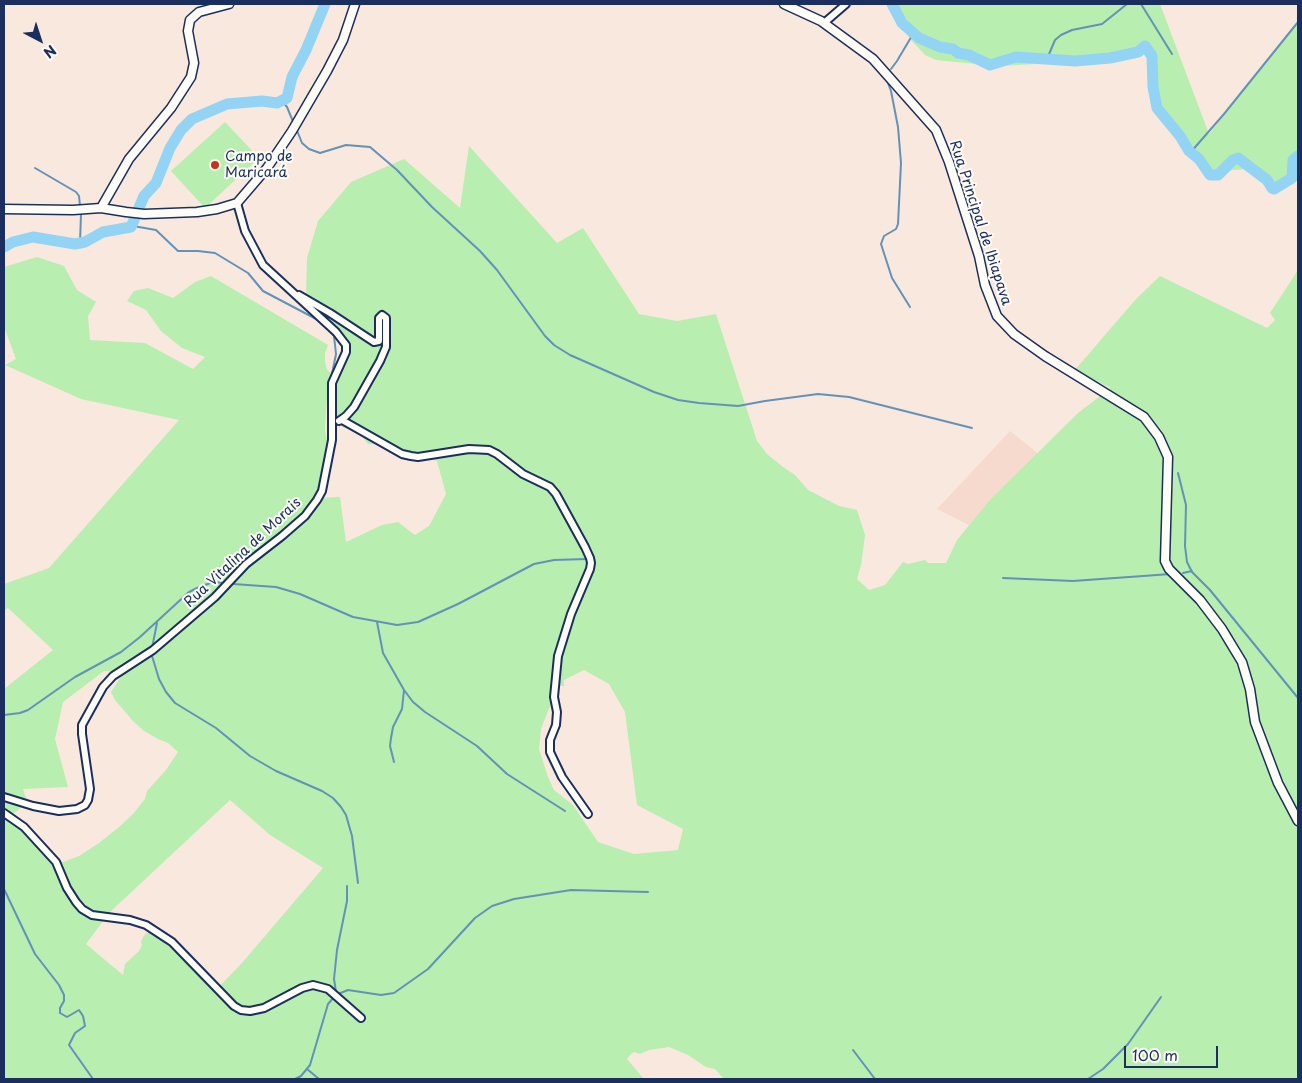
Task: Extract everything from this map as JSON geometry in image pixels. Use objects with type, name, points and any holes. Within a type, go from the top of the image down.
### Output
[{"type":"street","points":[[101,208],[129,158],[171,108],[191,77],[194,63],[188,31],[190,20],[199,12],[229,4]]},
{"type":"street","points":[[4,209],[73,210],[101,208],[144,214],[197,212],[237,203],[267,168],[292,131],[343,40],[355,4]]},
{"type":"street","name":"Rua Principal de Ibiapava","points":[[784,4],[824,23],[873,59],[936,130],[950,162],[979,256],[985,285],[998,316],[1014,334],[1144,417],[1159,438],[1168,457],[1165,561],[1169,570],[1200,600],[1222,628],[1242,662],[1250,689],[1255,722],[1278,783],[1298,821]]},
{"type":"street","points":[[824,23],[846,4]]},
{"type":"street","name":"Rua Vitalina de Morais","points":[[4,796],[33,806],[59,811],[77,809],[85,804],[88,800],[90,789],[82,725],[103,686],[113,676],[164,641],[226,588],[246,564],[305,516],[322,491],[332,440],[332,383],[346,352],[346,345],[336,332],[268,270],[259,258],[245,231],[237,203]]},
{"type":"street","points":[[294,292],[323,308],[374,342],[379,341],[379,318],[382,315],[386,318],[386,347],[380,361],[354,408],[342,420]]},
{"type":"street","points":[[333,421],[342,420],[402,454],[411,456],[418,457],[469,449],[489,450],[523,474],[550,487],[556,494],[585,547],[591,563],[571,614],[558,656],[554,697],[557,712],[556,725],[550,740],[550,752],[562,777],[588,814]]},
{"type":"street","points":[[4,813],[24,827],[56,862],[67,888],[82,909],[92,915],[130,920],[146,925],[172,942],[234,1006],[250,1011],[264,1008],[302,988],[313,985],[328,989],[361,1018]]},
{"type":"shaded area","points":[[1010,431],[1039,454],[969,525],[937,509]]},
{"type":"green space","points":[[893,4],[1160,4],[1209,134],[1298,23],[1298,162],[1291,182],[1274,190],[1262,174],[1250,169],[1232,170],[1216,179],[1210,177],[1210,168],[1161,109],[1148,87],[1152,62],[1143,54],[1103,61],[996,66],[936,60],[925,55],[911,40],[898,21]]},
{"type":"green space","name":"Campo de Maricará","points":[[225,122],[259,158],[205,208],[171,171]]},
{"type":"green space","points":[[469,146],[557,243],[583,228],[639,314],[677,321],[716,314],[757,441],[767,454],[795,475],[808,490],[839,506],[857,510],[865,535],[857,579],[869,590],[885,585],[903,562],[908,564],[925,560],[928,563],[946,563],[957,540],[990,500],[1078,413],[1111,388],[1074,371],[1136,299],[1160,276],[1267,328],[1275,320],[1270,313],[1298,270],[1298,1079],[724,1079],[715,1069],[706,1067],[688,1055],[669,1047],[649,1050],[640,1054],[634,1052],[630,1055],[627,1059],[644,1079],[4,1079],[4,689],[53,650],[8,608],[4,611],[4,584],[49,568],[179,420],[81,399],[5,365],[16,359],[4,327],[4,267],[37,257],[64,266],[77,290],[96,302],[88,316],[90,340],[145,343],[193,369],[205,357],[182,348],[161,331],[146,310],[127,301],[134,291],[148,288],[173,298],[195,282],[211,276],[328,345],[325,353],[325,362],[327,370],[335,376],[341,372],[350,354],[348,342],[329,326],[306,299],[307,258],[318,221],[351,182],[404,159],[460,208]],"holes":[[[327,398],[332,399],[335,413],[342,427],[360,434],[368,444],[387,445],[437,461],[446,494],[429,526],[415,535],[398,522],[382,525],[346,542],[340,497],[316,498],[327,440],[325,430]],[[584,670],[609,684],[625,712],[637,805],[683,829],[678,850],[634,854],[598,842],[573,805],[554,790],[539,749],[541,729],[558,686],[564,686],[564,680]],[[104,671],[124,672],[111,692],[115,700],[144,731],[168,743],[178,752],[166,770],[147,791],[145,799],[133,814],[99,843],[79,856],[63,862],[52,860],[11,816],[28,804],[23,789],[68,787],[55,739],[63,702]],[[230,800],[270,835],[323,868],[242,963],[214,992],[191,965],[151,933],[146,933],[143,937],[139,951],[125,964],[123,975],[86,944],[109,913]]]},
{"type":"waterway","points":[[4,247],[13,242],[33,237],[75,244],[85,242],[103,232],[131,227],[144,196],[156,183],[170,148],[181,130],[192,119],[227,104],[262,101],[277,103],[287,98],[292,77],[306,50],[325,4]]},
{"type":"waterway","points":[[892,4],[902,23],[919,38],[940,47],[953,49],[958,53],[969,55],[990,65],[1016,57],[1075,61],[1110,58],[1138,52],[1145,46],[1152,56],[1153,87],[1157,108],[1180,136],[1189,151],[1199,159],[1210,175],[1218,175],[1233,160],[1238,158],[1267,180],[1274,189],[1292,178],[1293,160],[1298,156]]},
{"type":"waterway","points":[[1047,59],[1055,40],[1061,35],[1072,30],[1102,24],[1127,4]]},
{"type":"waterway","points":[[1141,4],[1172,54]]},
{"type":"waterway","points":[[1190,153],[1298,22]]},
{"type":"waterway","points":[[891,69],[913,34]]},
{"type":"waterway","points":[[886,78],[891,91],[898,127],[901,163],[898,224],[896,229],[884,236],[881,244],[892,278],[910,307]]},
{"type":"waterway","points":[[282,101],[287,107],[294,124]]},
{"type":"waterway","points":[[296,128],[302,143],[309,149],[320,153],[346,145],[370,147],[397,170],[432,207],[480,251],[497,270],[545,336],[554,345],[570,355],[654,392],[678,400],[738,406],[818,394],[849,397],[972,428]]},
{"type":"waterway","points":[[35,168],[76,192],[79,196],[80,206]]},
{"type":"waterway","points":[[1293,175],[1298,177]]},
{"type":"waterway","points":[[80,243],[81,214]]},
{"type":"waterway","points":[[133,226],[156,230],[178,251],[215,253],[248,273],[263,291],[320,321]]},
{"type":"waterway","points":[[329,389],[336,354],[334,336],[330,331]]},
{"type":"waterway","points":[[1178,473],[1186,505],[1185,546],[1187,562],[1192,572],[1210,590],[1298,698]]},
{"type":"waterway","points":[[233,584],[276,587],[300,594],[353,617],[397,625],[418,622],[458,604],[534,564],[554,560],[587,559]]},
{"type":"waterway","points":[[1183,573],[1192,571]]},
{"type":"waterway","points":[[1003,578],[1073,581],[1171,574]]},
{"type":"waterway","points":[[4,715],[28,710],[75,677],[121,652],[189,592],[213,582],[225,583]]},
{"type":"waterway","points":[[377,622],[383,653],[413,702],[477,746],[507,774],[565,811]]},
{"type":"waterway","points":[[152,648],[157,623]]},
{"type":"waterway","points":[[152,656],[159,679],[175,703],[216,728],[250,756],[276,771],[322,791],[333,798],[346,815],[352,836],[358,883]]},
{"type":"waterway","points":[[394,762],[390,746],[391,738],[393,727],[402,709],[404,690]]},
{"type":"waterway","points":[[336,992],[334,979],[337,950],[347,901],[347,886]]},
{"type":"waterway","points":[[4,889],[35,954],[59,985],[64,995],[60,1013],[67,1017],[79,1010],[83,1016],[85,1026],[75,1033],[69,1045],[93,1079]]},
{"type":"waterway","points":[[338,994],[348,990],[381,995],[394,993],[428,969],[475,918],[492,906],[514,899],[571,890],[648,892]]},
{"type":"waterway","points":[[295,1079],[301,1076],[310,1065],[328,1004],[334,997]]},
{"type":"waterway","points":[[1088,1079],[1103,1069],[1128,1044],[1161,997]]},
{"type":"waterway","points":[[853,1050],[875,1079]]},
{"type":"waterway","points":[[307,1069],[319,1079]]},
{"type":"place","name":"Campo de Maricará","points":[[215,165]]}]
